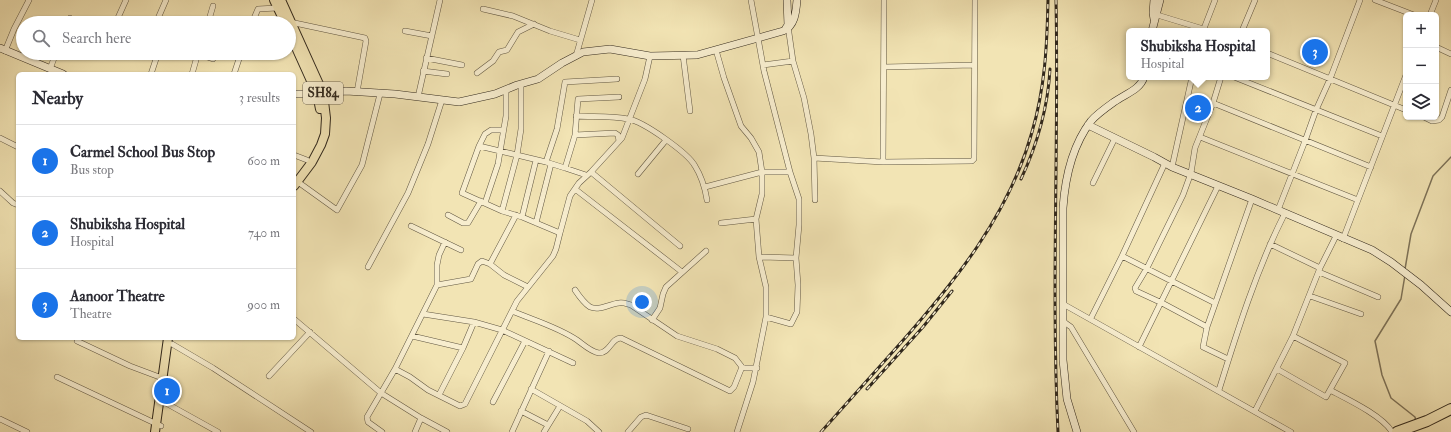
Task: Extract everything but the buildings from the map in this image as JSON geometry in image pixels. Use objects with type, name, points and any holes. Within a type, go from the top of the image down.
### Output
[{"type":"highway","points":[[1396,431],[1427,421],[1451,409]]},
{"type":"main road","name":"SH84","points":[[281,0],[285,16]]},
{"type":"main road","name":"SH84","points":[[276,4],[283,16]]},
{"type":"main road","name":"SH84","points":[[296,42],[320,94],[326,118],[325,134],[321,145],[312,162],[296,181]]},
{"type":"main road","name":"SH84","points":[[296,46],[320,94],[320,132],[315,148],[296,180]]},
{"type":"main road","points":[[158,428],[162,378],[171,340]]},
{"type":"main road","points":[[158,428],[164,402],[171,340]]},
{"type":"street","points":[[21,16],[29,0]]},
{"type":"street","points":[[118,16],[126,0]]},
{"type":"street","points":[[159,16],[166,0]]},
{"type":"street","points":[[418,97],[440,0]]},
{"type":"street","points":[[576,56],[592,0]]},
{"type":"street","points":[[751,0],[763,65],[798,199],[799,225],[796,258],[798,286],[797,312],[791,324],[766,317]]},
{"type":"street","points":[[787,0],[787,28],[793,61],[804,98],[811,134],[814,158],[815,200]]},
{"type":"street","points":[[296,94],[320,94],[346,91],[458,102],[495,94],[538,79],[562,63],[583,52],[610,49],[650,56],[697,55],[758,38],[787,28],[795,13],[797,0]]},
{"type":"street","points":[[883,162],[884,0]]},
{"type":"street","points":[[814,158],[883,162],[973,160],[975,156],[975,0]]},
{"type":"street","points":[[1154,0],[1155,16]]},
{"type":"street","points":[[1153,28],[1160,0]]},
{"type":"street","points":[[1204,28],[1215,0]]},
{"type":"street","points":[[1243,28],[1255,0]]},
{"type":"street","points":[[1219,390],[1228,359],[1281,212],[1292,174],[1360,0]]},
{"type":"street","points":[[1375,0],[1406,12]]},
{"type":"street","points":[[1431,12],[1436,0]]},
{"type":"street","points":[[255,16],[258,9],[276,4]]},
{"type":"street","points":[[210,16],[213,6]]},
{"type":"street","points":[[483,9],[513,16],[550,31],[580,40]]},
{"type":"street","points":[[1155,16],[1196,28]]},
{"type":"street","points":[[296,24],[366,38],[357,92]]},
{"type":"street","points":[[477,73],[493,61],[499,52],[507,50],[518,32],[534,24]]},
{"type":"street","points":[[16,25],[2,49],[16,55]]},
{"type":"street","points":[[405,31],[432,36]]},
{"type":"street","points":[[1438,48],[1451,54]]},
{"type":"street","points":[[716,50],[741,126],[751,138],[759,152],[762,172],[762,194],[756,219],[759,257],[766,287],[766,317],[756,368],[737,432]]},
{"type":"street","points":[[1270,54],[1403,109]]},
{"type":"street","points":[[683,55],[690,111]]},
{"type":"street","points":[[395,369],[410,377],[428,390],[460,406],[465,404],[522,293],[545,268],[553,256],[570,196],[586,175],[591,172],[622,138],[645,79],[650,56]]},
{"type":"street","points":[[426,58],[462,65]]},
{"type":"street","points":[[28,60],[58,72]]},
{"type":"street","points":[[50,69],[53,60]]},
{"type":"street","points":[[152,72],[156,60]]},
{"type":"street","points":[[192,72],[195,60]]},
{"type":"street","points":[[235,72],[239,60]]},
{"type":"street","points":[[763,65],[793,61]]},
{"type":"street","points":[[884,67],[974,66]]},
{"type":"street","points":[[423,71],[447,74]]},
{"type":"street","points":[[536,223],[548,163],[557,129],[565,82],[617,79]]},
{"type":"street","points":[[1077,432],[1067,399],[1064,380],[1064,187],[1077,147],[1088,125],[1115,101],[1139,87],[1143,80]]},
{"type":"street","points":[[1172,167],[1191,80]]},
{"type":"street","points":[[1207,327],[1135,290],[1182,195],[1191,173],[1195,148],[1220,80]]},
{"type":"street","points":[[1241,80],[1382,136]]},
{"type":"street","points":[[1255,411],[1293,336],[1320,270],[1340,237],[1358,200],[1403,83]]},
{"type":"street","points":[[502,211],[517,155],[521,129],[521,84]]},
{"type":"street","points":[[448,215],[463,223],[468,223],[483,202],[498,164],[506,116],[506,89]]},
{"type":"street","points":[[1439,120],[1442,117],[1451,90]]},
{"type":"street","points":[[296,183],[337,210],[362,165],[380,94]]},
{"type":"street","points":[[565,168],[575,135],[578,99],[619,97]]},
{"type":"street","points":[[368,267],[408,193],[428,144],[442,100]]},
{"type":"street","points":[[1212,104],[1371,167]]},
{"type":"street","points":[[576,116],[630,119],[658,134],[695,166],[705,187],[707,200]]},
{"type":"street","points":[[1088,125],[1172,167],[1191,173],[1218,186],[1372,250],[1391,262],[1421,285],[1451,312]]},
{"type":"street","points":[[503,130],[490,130],[482,139],[462,193],[502,211],[519,216],[560,233]]},
{"type":"street","points":[[575,135],[615,133],[618,135],[619,141]]},
{"type":"street","points":[[1200,137],[1358,200]]},
{"type":"street","points":[[0,138],[16,145]]},
{"type":"street","points":[[1093,183],[1115,138]]},
{"type":"street","points":[[638,174],[666,140]]},
{"type":"street","points":[[479,146],[548,163],[586,175]]},
{"type":"street","points":[[296,156],[307,160]]},
{"type":"street","points":[[490,264],[519,216],[536,160]]},
{"type":"street","points":[[1091,318],[1122,256],[1165,163]]},
{"type":"street","points":[[591,172],[680,246]]},
{"type":"street","points":[[705,187],[762,172],[790,172]]},
{"type":"street","points":[[1139,347],[1173,281],[1218,186]]},
{"type":"street","points":[[575,189],[682,272]]},
{"type":"street","points":[[0,191],[16,204]]},
{"type":"street","points":[[1228,359],[1203,347],[1207,327],[1252,199]]},
{"type":"street","points":[[721,222],[756,219]]},
{"type":"street","points":[[411,226],[461,250]]},
{"type":"street","points":[[382,432],[367,419],[395,369],[437,285],[437,265],[439,255],[445,242]]},
{"type":"street","points":[[1270,244],[1320,270],[1378,297]]},
{"type":"street","points":[[652,320],[660,308],[662,294],[666,287],[706,252]]},
{"type":"street","points":[[1122,256],[1215,303]]},
{"type":"street","points":[[759,257],[796,258]]},
{"type":"street","points":[[437,285],[467,281],[472,278],[476,266],[480,262],[484,261],[504,275],[528,287]]},
{"type":"street","points":[[575,290],[589,306],[601,308],[618,302],[624,302],[631,305],[677,336],[730,355],[737,360],[742,367],[756,368]]},
{"type":"street","points":[[1310,296],[1361,314]]},
{"type":"street","points":[[1063,304],[1091,318],[1139,347],[1219,390],[1291,432]]},
{"type":"street","points":[[512,311],[569,335],[590,349],[598,352],[606,350],[616,339],[622,338],[730,391],[734,387],[742,367]]},
{"type":"street","points":[[423,314],[474,322],[502,330],[574,363]]},
{"type":"street","points":[[296,321],[381,392],[421,418],[447,432]]},
{"type":"street","points":[[439,395],[463,348],[474,322]]},
{"type":"street","points":[[1064,322],[1071,327],[1134,432]]},
{"type":"street","points":[[268,376],[310,332]]},
{"type":"street","points":[[412,336],[463,348]]},
{"type":"street","points":[[1277,369],[1326,396],[1345,363],[1293,336]]},
{"type":"street","points":[[171,340],[311,432]]},
{"type":"street","points":[[77,341],[130,366],[162,378]]},
{"type":"street","points":[[493,402],[524,341]]},
{"type":"street","points":[[512,432],[549,351]]},
{"type":"street","points":[[57,377],[158,428]]},
{"type":"street","points":[[531,389],[587,421],[599,432]]},
{"type":"street","points":[[1330,390],[1368,411],[1388,427],[1396,431]]},
{"type":"street","points":[[164,402],[218,432]]},
{"type":"street","points":[[544,432],[560,406]]},
{"type":"street","points":[[521,411],[548,426]]},
{"type":"street","points":[[628,432],[641,417],[646,415],[688,429]]},
{"type":"street","points":[[415,432],[421,418]]},
{"type":"street","points":[[0,419],[27,432]]},
{"type":"waterway","points":[[1405,269],[1411,234],[1433,176],[1451,157]]},
{"type":"waterway","points":[[1405,275],[1401,299],[1375,341],[1382,375],[1391,398],[1415,417],[1416,422]]},
{"type":"railway","points":[[821,432],[939,298],[977,246],[994,220],[1009,192],[1022,162],[1032,132],[1040,99],[1046,50],[1048,0]]},
{"type":"railway","points":[[1056,0],[1057,108],[1055,324],[1058,432]]},
{"type":"railway","points":[[1021,179],[1032,153],[1041,125],[1047,97],[1050,69]]},
{"type":"railway","points":[[867,389],[923,327],[952,291]]},
{"type":"place","name":"Aanoor Theatre","points":[[1315,52]]},
{"type":"place","name":"Shubiksha Hospital","points":[[1198,108]]},
{"type":"place","name":"Carmel School Bus Stop","points":[[167,391]]}]
